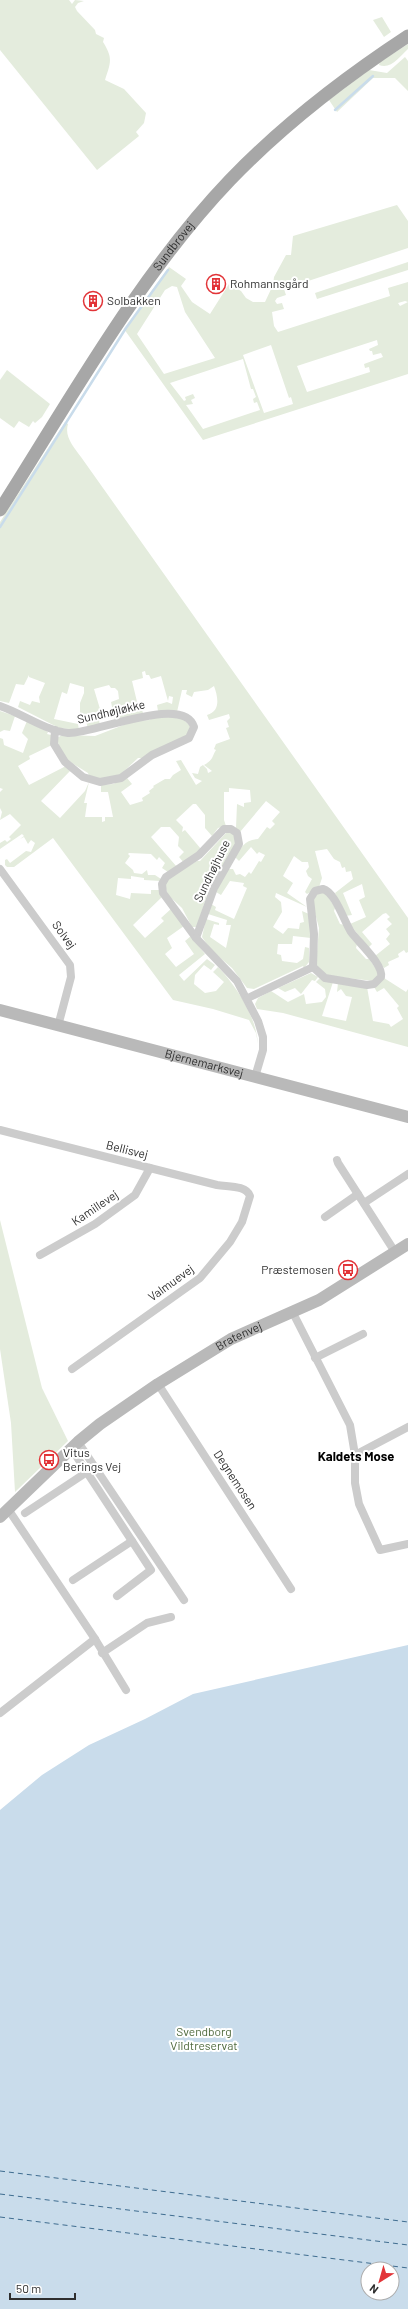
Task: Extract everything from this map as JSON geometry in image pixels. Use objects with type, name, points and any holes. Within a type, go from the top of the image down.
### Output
[{"type":"main road","name":"Sundbrovej","points":[[0,510],[138,295],[180,239],[230,180],[277,135],[316,103],[372,60],[408,36]]},
{"type":"street","name":"Sundhøjløkke","points":[[0,706],[55,730],[83,733],[136,717],[162,714],[186,717],[192,722],[194,727],[189,738],[152,756],[120,778],[103,782],[83,777],[65,762],[54,744],[55,730]]},
{"type":"street","name":"Sundhøjhuse","points":[[196,938],[214,888],[239,845],[238,834],[231,829],[220,831],[199,855],[166,877],[163,882],[163,893],[196,938],[230,972],[248,998],[258,1020],[263,1037],[263,1050],[255,1077]]},
{"type":"street","name":"Solvej","points":[[0,869],[70,965],[71,977],[58,1026]]},
{"type":"street","points":[[323,889],[331,893],[348,927],[380,967],[382,974],[376,982],[367,985],[325,978],[313,967],[314,934],[310,898],[315,891],[323,889]]},
{"type":"street","points":[[248,998],[313,967]]},
{"type":"street","name":"Bjernemarksvej","points":[[0,1010],[408,1117]]},
{"type":"street","name":"Bellisvej","points":[[0,1130],[150,1168],[242,1188],[248,1191]]},
{"type":"street","points":[[337,1160],[338,1164],[395,1252]]},
{"type":"street","name":"Kamillevej","points":[[40,1255],[95,1224],[135,1195],[150,1168]]},
{"type":"street","points":[[364,1203],[408,1174]]},
{"type":"street","name":"Valmuevej","points":[[72,1369],[200,1278],[215,1262],[242,1222],[250,1202],[248,1191]]},
{"type":"street","points":[[325,1217],[358,1194]]},
{"type":"street","name":"Bratenvej","points":[[4,1513],[75,1445],[100,1424],[158,1384],[231,1338],[293,1313],[319,1300],[408,1244]]},
{"type":"street","points":[[293,1313],[350,1426],[355,1455],[355,1483],[359,1504],[380,1550],[408,1544]]},
{"type":"street","points":[[315,1358],[363,1334]]},
{"type":"street","name":"Degnemosen","points":[[158,1384],[291,1589]]},
{"type":"street","points":[[355,1455],[408,1427]]},
{"type":"street","points":[[75,1445],[87,1472],[152,1570],[117,1596]]},
{"type":"street","points":[[75,1445],[184,1600]]},
{"type":"street","points":[[25,1513],[87,1472]]},
{"type":"street","points":[[4,1513],[95,1639],[102,1653],[126,1690]]},
{"type":"street","points":[[73,1580],[132,1541]]},
{"type":"street","points":[[102,1653],[147,1624],[172,1617]]},
{"type":"street","points":[[0,1712],[95,1639]]},
{"type":"green space","points":[[0,0],[69,0],[72,4],[75,0],[84,1],[78,3],[75,7],[95,30],[96,34],[104,38],[103,42],[110,56],[110,64],[105,80],[124,89],[146,113],[144,123],[136,132],[139,136],[97,170],[0,50]]},
{"type":"green space","points":[[382,17],[391,32],[384,37],[373,20]]},
{"type":"green space","points":[[408,44],[408,49],[395,62],[387,66],[379,65],[380,62]]},
{"type":"green space","points":[[405,57],[408,61],[408,91],[395,78],[373,78],[337,112],[329,100],[369,70],[387,73]]},
{"type":"green space","points":[[397,205],[408,221],[408,248],[284,289],[286,295],[277,298],[275,301],[277,304],[282,303],[284,309],[272,312],[274,326],[278,332],[390,296],[388,288],[408,282],[408,302],[408,374],[203,440],[124,329],[169,267],[186,279],[181,286],[192,302],[210,314],[229,284],[241,291],[246,298],[253,302],[265,302],[273,285],[274,277],[286,255],[291,255],[293,236]],"holes":[[[172,286],[177,287],[185,312],[215,358],[164,374],[137,334],[165,290]],[[405,301],[408,302],[400,306],[398,303]],[[377,340],[378,345],[369,349],[372,351],[373,355],[381,353],[383,357],[364,364],[365,368],[369,367],[370,372],[307,392],[297,366]],[[271,345],[289,398],[291,397],[293,404],[264,413],[243,355]],[[243,359],[251,389],[253,389],[256,397],[253,399],[254,403],[257,402],[260,410],[203,429],[186,405],[193,404],[191,400],[195,398],[193,394],[185,397],[186,400],[184,401],[170,383]]]},
{"type":"green space","points":[[408,262],[408,270],[317,299],[315,293]]},
{"type":"green space","points":[[7,370],[50,404],[42,417],[35,423],[33,421],[29,427],[19,421],[14,428],[0,418],[0,380]]},
{"type":"green space","points":[[65,422],[68,424],[67,433],[73,446],[408,918],[408,952],[406,953],[404,950],[398,954],[399,957],[388,962],[389,965],[384,968],[375,956],[390,944],[386,939],[390,934],[386,929],[392,924],[387,919],[390,917],[386,913],[383,914],[362,932],[372,944],[368,948],[350,924],[366,917],[359,900],[365,897],[362,884],[343,893],[352,915],[345,916],[335,893],[353,879],[351,871],[346,872],[345,867],[342,868],[340,862],[334,859],[327,849],[315,851],[322,878],[319,887],[307,894],[305,892],[312,879],[308,876],[306,871],[309,867],[308,862],[302,862],[294,856],[283,876],[293,883],[287,893],[307,907],[276,893],[275,897],[281,902],[282,912],[273,927],[283,934],[288,928],[299,929],[300,923],[304,922],[302,911],[309,914],[311,938],[293,936],[292,944],[278,944],[277,954],[281,955],[282,961],[297,963],[303,959],[305,947],[309,948],[309,962],[304,968],[303,966],[254,989],[247,988],[232,968],[211,950],[202,937],[206,919],[219,923],[219,925],[214,924],[210,937],[226,948],[231,925],[226,925],[227,920],[208,914],[211,904],[216,907],[215,910],[234,919],[247,888],[243,886],[244,883],[230,881],[221,895],[216,892],[228,869],[233,869],[236,875],[240,874],[245,877],[249,872],[251,874],[259,861],[261,862],[265,855],[259,852],[257,854],[251,847],[239,861],[235,857],[239,850],[247,842],[258,839],[267,827],[270,829],[275,824],[272,821],[280,812],[266,801],[240,832],[236,828],[237,804],[244,807],[244,803],[251,802],[250,790],[229,788],[229,792],[224,792],[224,820],[226,826],[218,828],[212,836],[205,828],[205,815],[196,804],[193,804],[176,820],[183,827],[182,832],[185,830],[201,849],[184,863],[179,857],[184,852],[178,846],[179,837],[170,827],[161,827],[151,837],[177,867],[168,872],[162,868],[165,863],[159,857],[157,860],[151,854],[129,853],[128,854],[130,856],[125,863],[133,870],[134,873],[142,874],[147,870],[148,875],[155,875],[161,879],[160,881],[144,880],[144,878],[131,876],[131,879],[118,878],[116,895],[130,899],[131,893],[151,894],[151,890],[159,890],[162,897],[133,925],[145,938],[164,921],[161,918],[172,908],[184,926],[167,938],[172,948],[165,954],[176,967],[194,954],[185,941],[191,936],[205,954],[179,975],[184,981],[207,959],[215,965],[211,970],[204,965],[195,975],[194,984],[205,993],[216,991],[224,982],[213,972],[218,967],[244,1002],[254,1023],[256,1033],[249,1020],[213,1009],[173,1000],[53,838],[14,867],[7,867],[5,865],[5,860],[7,859],[10,863],[26,851],[31,852],[35,843],[31,840],[28,844],[24,837],[20,839],[24,836],[22,834],[0,849],[0,843],[5,840],[7,842],[11,839],[9,837],[21,825],[10,814],[0,820],[2,812],[0,808],[0,792],[3,789],[0,788],[0,738],[3,739],[4,745],[23,753],[28,739],[22,733],[27,721],[48,732],[47,734],[51,735],[52,745],[29,756],[30,759],[18,766],[29,785],[66,766],[70,771],[41,801],[60,818],[85,791],[89,782],[84,803],[87,803],[85,817],[102,817],[102,822],[105,821],[105,817],[113,817],[108,792],[101,792],[101,785],[113,784],[127,778],[132,784],[121,792],[130,805],[143,801],[142,798],[150,793],[149,791],[154,787],[153,786],[165,779],[170,779],[181,770],[176,761],[181,760],[196,785],[202,781],[195,778],[192,773],[198,774],[200,767],[203,765],[207,769],[208,773],[212,771],[204,765],[212,758],[216,750],[214,749],[216,744],[230,739],[226,728],[229,727],[227,721],[230,718],[229,714],[209,720],[207,715],[215,710],[217,703],[217,695],[214,686],[208,690],[194,692],[192,697],[186,694],[187,690],[182,690],[177,712],[158,711],[157,705],[167,702],[172,704],[173,697],[169,696],[168,701],[161,676],[151,679],[149,675],[146,675],[145,671],[142,672],[143,678],[132,681],[139,710],[142,710],[143,713],[115,721],[111,702],[119,699],[118,691],[115,688],[111,688],[109,685],[94,689],[103,719],[99,720],[100,726],[88,729],[85,717],[80,716],[80,703],[84,693],[84,687],[70,683],[67,694],[62,692],[54,719],[78,724],[79,730],[59,728],[18,707],[20,701],[30,705],[32,701],[40,703],[39,697],[45,683],[29,677],[29,675],[24,685],[16,684],[9,703],[0,701],[0,522]]},
{"type":"green space","points":[[0,711],[15,716],[10,731],[4,730],[0,732]]},
{"type":"green space","points":[[169,717],[183,719],[190,726],[188,735],[143,758],[138,758],[120,775],[100,779],[89,776],[88,773],[68,760],[61,751],[57,738],[62,735],[95,736],[134,721]]},
{"type":"green space","points":[[227,832],[234,834],[237,842],[213,884],[210,885],[197,927],[192,927],[182,908],[168,895],[165,885],[169,878],[197,861],[200,861]]},
{"type":"green space","points":[[318,893],[326,893],[335,908],[334,911],[340,924],[344,925],[357,944],[356,948],[366,959],[369,959],[379,973],[374,981],[330,976],[321,972],[316,964],[319,928],[312,902]]},
{"type":"green space","points":[[311,973],[318,977],[315,981],[312,980],[301,994],[295,988],[285,992],[278,988]]},
{"type":"green space","points":[[320,978],[333,982],[322,1016],[346,1021],[352,997],[346,996],[341,989],[337,992],[338,983],[367,987],[373,1021],[389,1024],[391,1027],[403,1019],[397,1008],[399,1006],[384,988],[377,992],[374,987],[384,978],[406,992],[408,989],[408,1047],[283,1013],[257,1009],[255,1004],[258,998],[271,991],[288,1002],[304,994],[306,1004],[322,1002],[326,997],[325,989],[316,982]]},
{"type":"green space","points":[[0,1220],[42,1388],[68,1441],[15,1492],[11,1423],[0,1349]]},
{"type":"water","name":"Svendborg Vildtreservat","points":[[408,1645],[408,2309],[0,2309],[0,1810],[42,1775],[89,1745],[145,1719],[193,1694]]},
{"type":"waterway","points":[[335,110],[373,76]]},
{"type":"waterway","points":[[0,527],[126,328],[168,270]]},
{"type":"ferry route","points":[[0,2171],[408,2222]]},
{"type":"ferry route","points":[[0,2194],[408,2245]]},
{"type":"ferry route","points":[[0,2217],[408,2268]]},
{"type":"place","name":"Rohmannsgård","points":[[216,284]]},
{"type":"place","name":"Solbakken","points":[[93,301]]},
{"type":"place","name":"Præstemosen","points":[[348,1270]]},
{"type":"place","name":"Vitus Berings Vej","points":[[49,1460]]},
{"type":"district","name":"Kaldets Mose","points":[[356,1456]]}]
